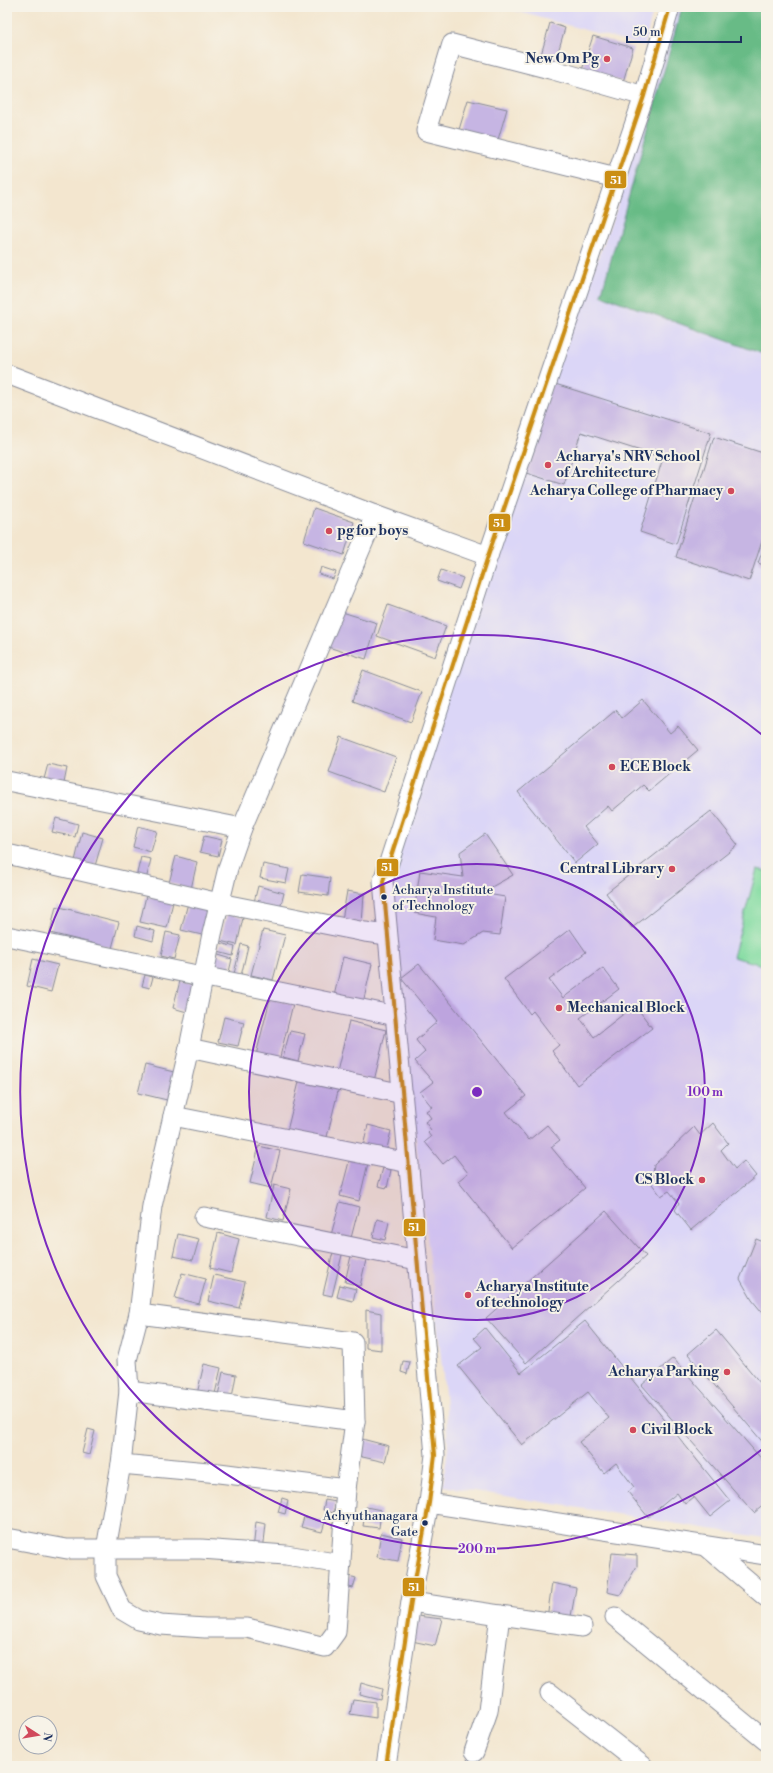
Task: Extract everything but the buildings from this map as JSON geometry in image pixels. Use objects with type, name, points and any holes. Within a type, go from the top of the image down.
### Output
[{"type":"street","points":[[386,1766],[410,1602],[429,1503],[435,1455],[417,1260],[410,1163],[383,881],[488,556],[644,96],[670,7]]},
{"type":"street","points":[[616,178],[426,131],[452,44],[550,69],[644,96]]},
{"type":"street","points":[[7,374],[375,515],[488,556]]},
{"type":"street","points":[[139,1314],[353,1342],[355,1421],[346,1489],[336,1632],[325,1647],[247,1628],[198,1628],[161,1625],[139,1620],[122,1610],[106,1576],[106,1549],[121,1464],[128,1391],[127,1360],[139,1314],[152,1206],[189,1048],[219,903],[228,868],[242,828],[375,515]]},
{"type":"street","points":[[7,781],[242,828]]},
{"type":"street","points":[[7,854],[219,903],[387,935]]},
{"type":"street","points":[[7,936],[396,1016]]},
{"type":"street","points":[[189,1048],[403,1094]]},
{"type":"street","points":[[173,1116],[410,1163]]},
{"type":"street","points":[[204,1217],[417,1260]]},
{"type":"street","points":[[128,1391],[355,1421]]},
{"type":"street","points":[[121,1464],[219,1473],[346,1489]]},
{"type":"street","points":[[429,1503],[766,1555]]},
{"type":"street","points":[[7,1538],[67,1549],[201,1549],[286,1555],[341,1564]]},
{"type":"street","points":[[706,1546],[766,1597]]},
{"type":"street","points":[[410,1602],[582,1627]]},
{"type":"street","points":[[474,1752],[488,1711],[500,1615]]},
{"type":"street","points":[[614,1617],[766,1741]]},
{"type":"street","points":[[550,1693],[642,1766]]},
{"type":"shaded area","points":[[501,7],[654,7],[644,46]]},
{"type":"shaded area","name":"Acharya Institute of Technology","points":[[676,7],[766,7],[766,1538],[443,1486],[448,1448],[445,1393],[386,878],[563,350],[615,213]]},
{"type":"green space","points":[[682,7],[766,7],[766,355],[601,295]]},
{"type":"green space","points":[[757,869],[766,871],[766,966],[733,957]]},
{"type":"transit line","name":"51","points":[[386,1766],[411,1602],[429,1503],[435,1455],[383,881],[488,556],[644,96],[670,7]]},
{"type":"place","name":"New Om Pg","points":[[607,59]]},
{"type":"place","name":"Acharya's NRV School of Architecture","points":[[548,465]]},
{"type":"place","name":"Acharya College of Pharmacy","points":[[731,491]]},
{"type":"place","name":"pg for boys","points":[[329,531]]},
{"type":"place","name":"ECE Block","points":[[612,767]]},
{"type":"place","name":"Central Library","points":[[672,869]]},
{"type":"place","name":"Acharya Institute of Technology","points":[[384,897]]},
{"type":"place","name":"Mechanical Block","points":[[559,1008]]},
{"type":"place","name":"CS Block","points":[[702,1180]]},
{"type":"place","name":"Acharya Institute of technology","points":[[468,1295]]},
{"type":"place","name":"Acharya Parking","points":[[727,1372]]},
{"type":"place","name":"Civil Block","points":[[633,1430]]},
{"type":"place","name":"Achyuthanagara Gate","points":[[425,1523]]}]
